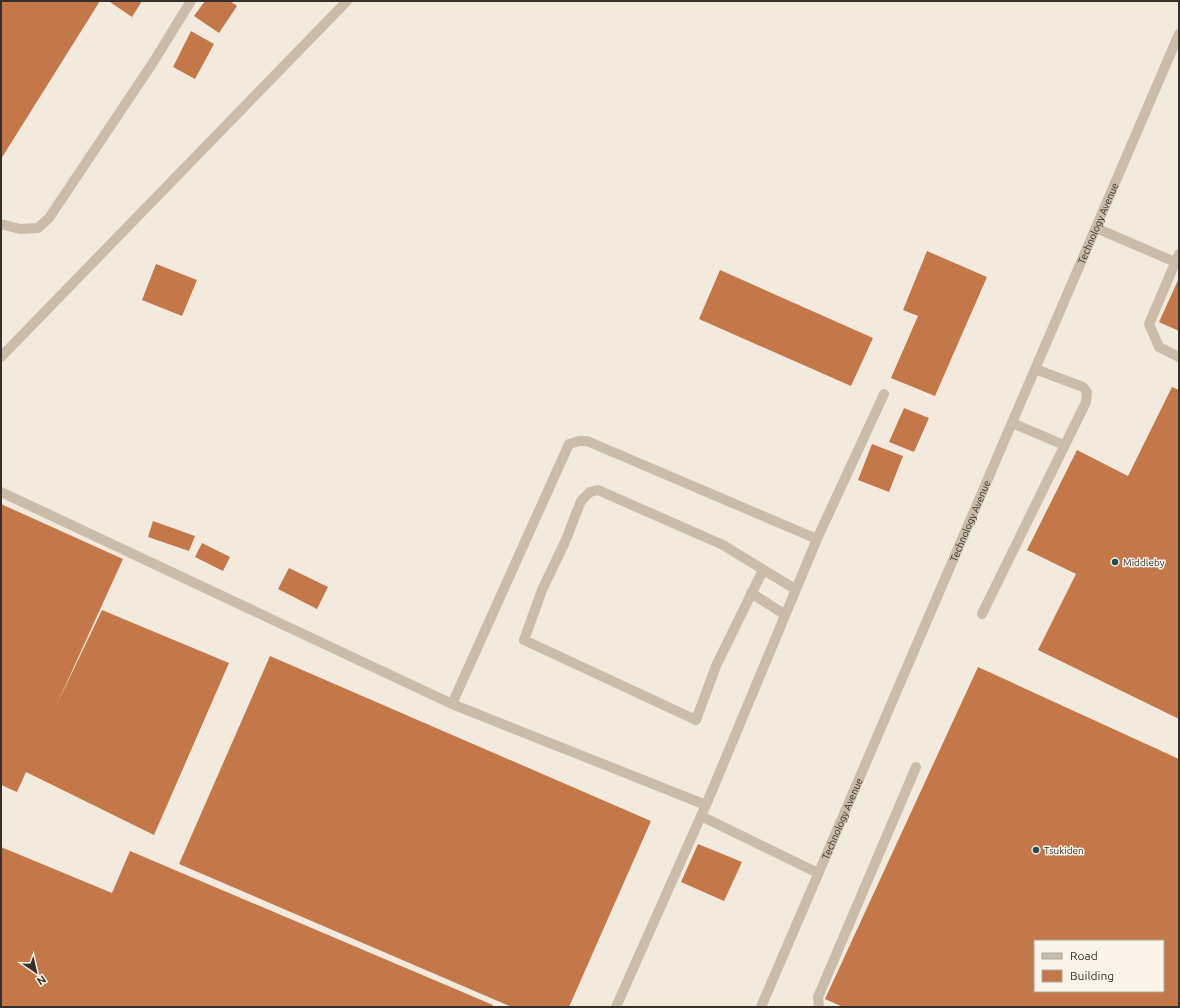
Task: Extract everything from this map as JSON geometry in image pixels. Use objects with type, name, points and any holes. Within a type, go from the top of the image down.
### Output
[{"type":"street","points":[[1,224],[20,229],[38,228],[49,218],[154,61],[191,1]]},
{"type":"street","points":[[1,357],[347,1]]},
{"type":"street","name":"Technology Avenue","points":[[761,1007],[1179,34]]},
{"type":"street","points":[[1096,228],[1177,258],[1148,324],[1159,347],[1179,357]]},
{"type":"street","points":[[982,614],[1086,402],[1087,392],[1084,387],[1035,369]]},
{"type":"street","points":[[616,1007],[706,805],[816,539],[884,394]]},
{"type":"street","points":[[1012,423],[1064,445]]},
{"type":"street","points":[[452,704],[569,444],[579,441],[587,441],[816,539]]},
{"type":"street","points":[[763,570],[716,666],[696,720],[524,640],[542,590],[565,542],[581,500],[590,492],[598,490],[722,545],[795,589]]},
{"type":"street","points":[[1,492],[452,704],[706,805]]},
{"type":"street","points":[[751,593],[784,614]]},
{"type":"street","points":[[819,1007],[818,997],[916,767]]},
{"type":"street","points":[[701,816],[818,873]]},
{"type":"building","points":[[1,1],[100,1],[1,159]]},
{"type":"building","points":[[142,1],[132,17],[110,2]]},
{"type":"building","points":[[205,1],[230,1],[237,6],[219,33],[194,16]]},
{"type":"building","points":[[191,31],[214,44],[195,79],[173,67]]},
{"type":"building","points":[[927,251],[987,277],[935,396],[891,378],[918,316],[903,310]]},
{"type":"building","points":[[156,264],[197,280],[182,316],[142,300]]},
{"type":"building","points":[[720,270],[873,338],[851,386],[699,319]]},
{"type":"building","points":[[1179,278],[1179,331],[1159,322]]},
{"type":"building","name":"Middleby","points":[[1172,387],[1179,390],[1179,719],[1038,650],[1076,574],[1027,550],[1077,450],[1128,476]]},
{"type":"building","points":[[904,408],[929,418],[914,452],[889,442]]},
{"type":"building","points":[[872,444],[903,456],[889,492],[858,480]]},
{"type":"building","points":[[1,504],[123,559],[56,706],[102,610],[229,663],[154,835],[26,772],[17,792],[1,785]]},
{"type":"building","points":[[153,521],[195,536],[189,551],[148,537]]},
{"type":"building","points":[[202,543],[230,557],[223,571],[195,557]]},
{"type":"building","points":[[289,568],[328,587],[317,609],[278,589]]},
{"type":"building","points":[[270,656],[651,821],[569,1007],[512,1007],[179,864]]},
{"type":"building","name":"Tsukiden","points":[[978,667],[1179,759],[1179,1007],[843,1007],[825,999]]},
{"type":"building","points":[[698,844],[742,862],[724,901],[681,882]]},
{"type":"building","points":[[1,847],[112,893],[130,851],[493,1005],[492,1007],[1,1007]]},
{"type":"place","name":"Middleby","points":[[1115,562]]},
{"type":"place","name":"Tsukiden","points":[[1036,850]]}]
